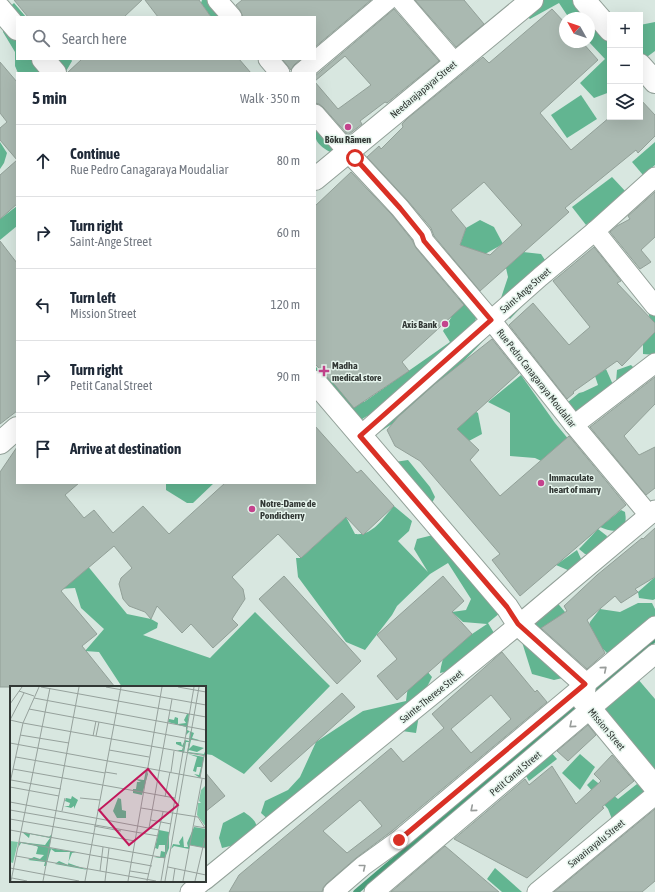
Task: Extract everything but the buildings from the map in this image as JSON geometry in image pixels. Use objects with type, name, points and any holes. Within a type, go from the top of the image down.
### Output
[{"type":"street","points":[[217,0],[231,16]]},
{"type":"street","points":[[302,72],[388,0]]},
{"type":"street","points":[[401,0],[455,63]]},
{"type":"street","name":"Needarajapayar Street","points":[[316,178],[532,0]]},
{"type":"street","points":[[584,0],[607,27]]},
{"type":"street","points":[[0,9],[16,28]]},
{"type":"street","points":[[44,60],[54,72]]},
{"type":"street","points":[[269,60],[279,72]]},
{"type":"street","points":[[643,68],[655,82]]},
{"type":"street","name":"Rue Pedro Canagaraya Moudaliar","points":[[316,115],[400,208],[422,235],[424,241],[491,320],[574,425],[652,513]]},
{"type":"street","name":"Saint-Ange Street","points":[[360,436],[655,177]]},
{"type":"street","points":[[595,231],[655,306]]},
{"type":"street","points":[[574,425],[655,363]]},
{"type":"street","points":[[316,383],[507,607],[518,624],[585,684]]},
{"type":"street","points":[[0,443],[16,429]]},
{"type":"street","name":"Sainte-Therese Street","points":[[206,878],[652,513]]},
{"type":"street","points":[[333,892],[363,866],[399,840],[655,626]]},
{"type":"street","name":"Petit Canal Street","points":[[374,892],[655,654]]},
{"type":"street","name":"Mission Street","points":[[585,684],[583,700],[655,787]]},
{"type":"street","name":"Savarirayalu Street","points":[[537,892],[655,795]]},
{"type":"street","name":"Sainte-Therese Street","points":[[190,892],[202,882]]},
{"type":"green space","points":[[202,0],[225,0],[234,16],[210,16],[201,3]]},
{"type":"green space","points":[[532,0],[580,0],[592,12],[565,12],[559,3],[530,19],[522,12]]},
{"type":"green space","points":[[14,3],[25,16],[16,16],[16,60],[72,60],[66,72],[18,72],[15,66],[15,52],[3,32],[3,13]]},
{"type":"green space","points":[[595,16],[607,28],[607,93],[594,98],[580,83],[605,59],[595,48]]},
{"type":"green space","points":[[655,22],[655,51],[643,60],[643,48],[643,24]]},
{"type":"green space","points":[[581,95],[597,119],[567,138],[551,115]]},
{"type":"green space","points":[[316,121],[338,146],[330,152],[316,139]]},
{"type":"green space","points":[[0,142],[7,153],[4,163],[0,169]]},
{"type":"green space","points":[[655,142],[655,165],[643,175],[632,162]]},
{"type":"green space","points":[[612,177],[627,193],[586,225],[572,207]]},
{"type":"green space","points":[[16,207],[16,227],[0,240],[0,219]]},
{"type":"green space","points":[[480,220],[494,227],[503,244],[485,254],[460,245],[466,228]]},
{"type":"green space","points":[[523,252],[541,254],[547,263],[529,299],[510,319],[498,307],[508,277],[506,268]]},
{"type":"green space","points":[[468,296],[478,310],[474,326],[486,338],[446,380],[427,417],[392,424],[378,433],[375,429],[376,422],[367,416],[356,423],[316,385],[316,367],[326,377],[338,376],[354,398],[364,402],[450,342],[443,331],[452,316],[454,299]]},
{"type":"green space","points":[[655,302],[655,355],[643,354],[643,344],[653,334],[647,306]]},
{"type":"green space","points":[[631,365],[636,370],[616,382],[617,370]]},
{"type":"green space","points":[[606,369],[618,396],[577,420],[568,402],[579,393],[598,385],[595,376]]},
{"type":"green space","points":[[521,375],[555,423],[570,441],[552,466],[535,458],[510,456],[510,413],[488,402]]},
{"type":"green space","points":[[458,401],[478,413],[482,434],[467,442],[440,424]]},
{"type":"green space","points":[[408,460],[430,487],[435,497],[429,509],[395,462]]},
{"type":"green space","points":[[166,484],[213,484],[193,503],[187,503],[166,490]]},
{"type":"green space","points":[[394,506],[412,521],[409,531],[398,541],[428,572],[414,549],[417,539],[433,535],[507,607],[488,623],[494,633],[458,669],[440,673],[442,661],[451,640],[458,631],[472,634],[487,624],[463,622],[452,612],[466,610],[471,599],[448,563],[430,574],[397,606],[392,615],[365,650],[346,642],[298,577],[296,558],[301,558],[346,517],[355,534],[361,534],[372,529],[382,521]]},
{"type":"green space","points":[[621,510],[625,512],[626,519],[625,524],[620,530],[616,531],[600,527]]},
{"type":"green space","points":[[598,529],[607,536],[604,548],[596,555],[585,554],[579,549]]},
{"type":"green space","points":[[577,550],[582,561],[570,571],[556,565]]},
{"type":"green space","points":[[82,559],[127,614],[151,619],[158,623],[157,628],[143,635],[210,658],[255,612],[330,686],[244,774],[212,755],[206,754],[206,686],[121,686],[99,652],[85,651],[104,629],[81,608],[75,588],[59,589]]},
{"type":"green space","points":[[655,577],[655,599],[639,598],[638,592]]},
{"type":"green space","points":[[555,600],[565,612],[538,634],[571,676],[554,680],[532,674],[517,626]]},
{"type":"green space","points":[[638,603],[652,603],[655,609],[655,624],[611,657],[585,636],[590,622],[600,609],[620,612]]},
{"type":"green space","points":[[427,671],[432,677],[422,697],[416,733],[402,731],[271,822],[261,813],[265,801],[288,790],[300,777],[316,742],[363,711],[406,701],[408,686]]},
{"type":"green space","points":[[637,678],[655,699],[655,776],[601,711]]},
{"type":"green space","points":[[549,750],[557,759],[529,781],[523,771]]},
{"type":"green space","points":[[580,754],[595,767],[580,790],[562,773]]},
{"type":"green space","points":[[593,779],[618,799],[637,784],[649,794],[614,824],[608,809],[587,785]]},
{"type":"green space","points":[[244,812],[252,818],[256,824],[257,831],[255,840],[222,848],[219,838],[223,823]]},
{"type":"green space","points":[[495,868],[522,892],[502,892],[487,879]]},
{"type":"waterway","points":[[590,694],[655,639]]},
{"type":"waterway","points":[[356,892],[579,703]]},
{"type":"place","name":"Bōku Rāmen","points":[[348,127]]},
{"type":"place","name":"Axis Bank","points":[[445,324]]},
{"type":"place","name":"Madha medical store","points":[[324,371]]},
{"type":"place","name":"Immaculate heart of marry","points":[[541,483]]},
{"type":"place","name":"Notre-Dame de Pondicherry","points":[[252,509]]},
{"type":"route","points":[[355,158],[400,208],[422,235],[424,241],[491,320],[360,436],[507,607],[518,624],[585,684],[399,840]]}]
